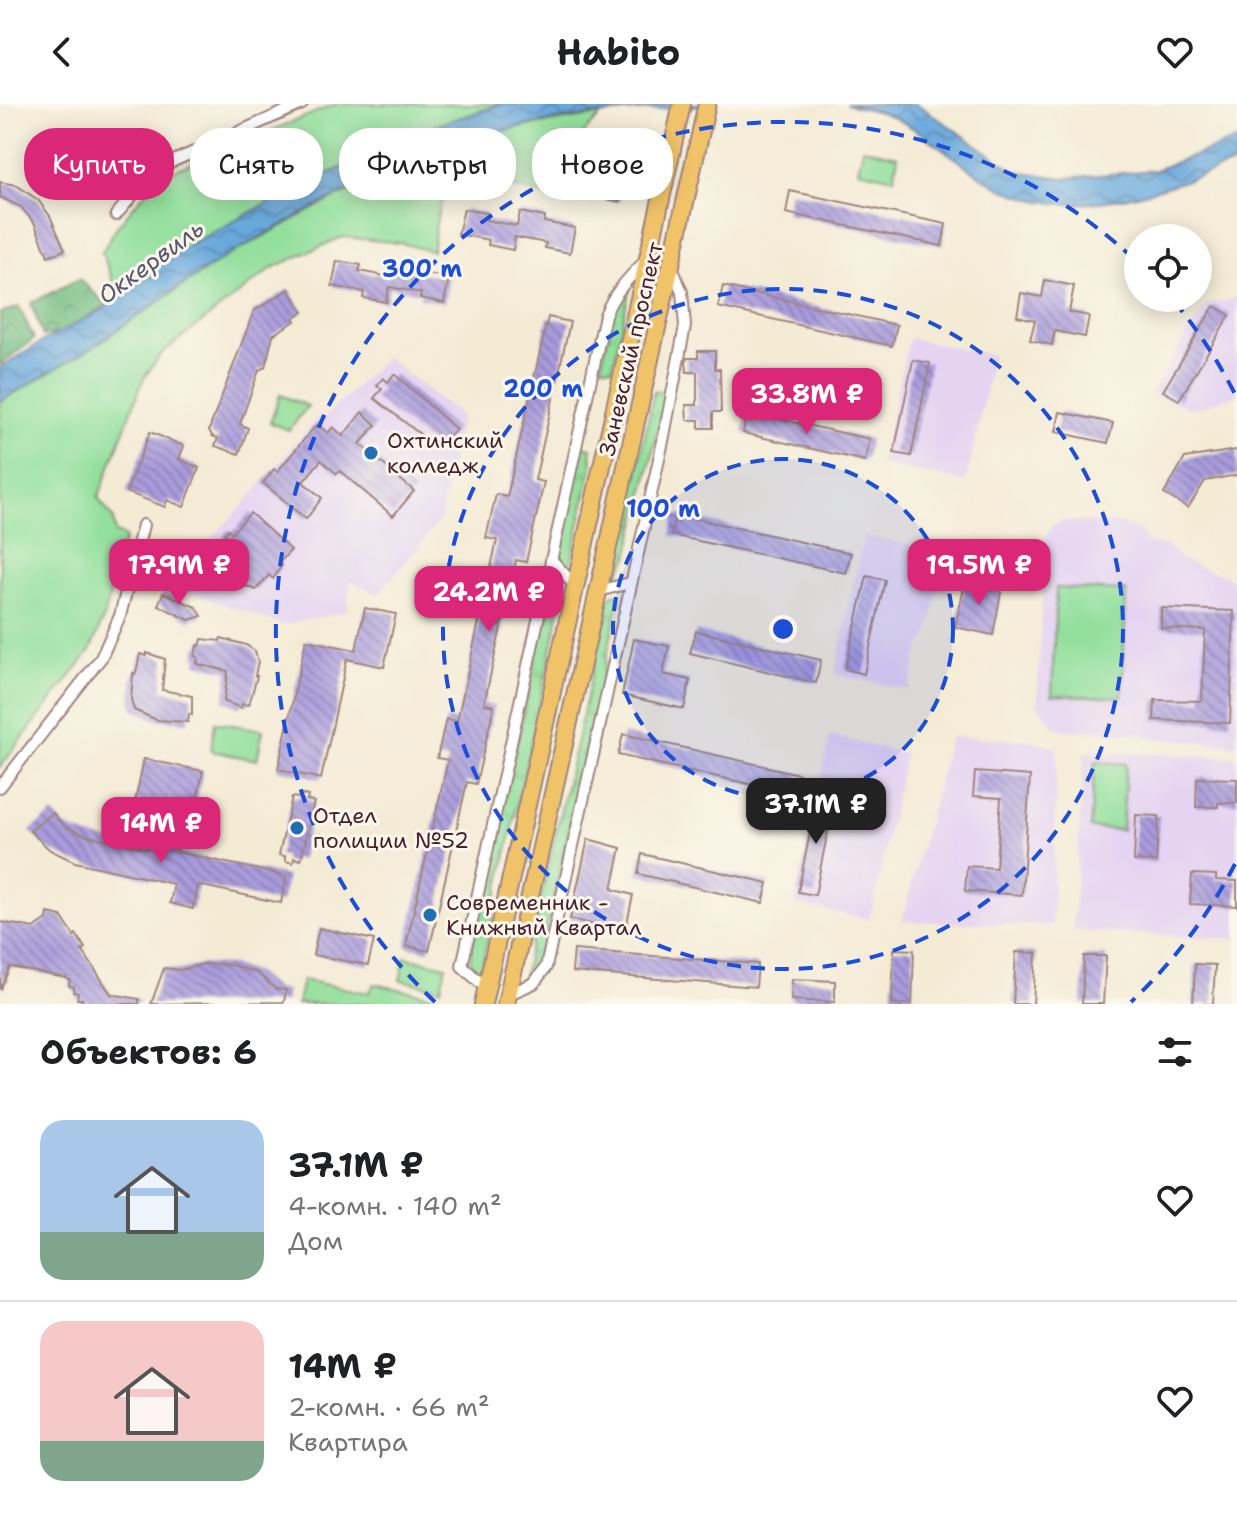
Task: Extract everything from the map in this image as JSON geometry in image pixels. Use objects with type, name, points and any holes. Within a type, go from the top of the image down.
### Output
[{"type":"main road","name":"Заневский проспект","points":[[485,997],[682,104]]},
{"type":"main road","name":"Заневский проспект","points":[[506,1000],[707,104]]},
{"type":"street","points":[[116,215],[150,175],[188,153],[302,104]]},
{"type":"street","points":[[485,997],[462,966],[551,559],[605,315],[623,284],[648,259]]},
{"type":"street","points":[[506,1000],[534,983],[546,967],[663,441],[685,326],[682,292],[672,266]]},
{"type":"street","points":[[0,787],[101,658],[120,616],[143,525]]},
{"type":"street","points":[[551,559],[576,587]]},
{"type":"street","points":[[598,591],[630,583]]},
{"type":"shaded area","points":[[1237,298],[1237,395],[1193,409],[1151,394],[1201,312],[1212,312],[1212,303]]},
{"type":"shaded area","points":[[909,338],[993,355],[966,482],[881,464]]},
{"type":"shaded area","name":"Охтинский колледж","points":[[386,357],[461,416],[440,520],[378,595],[350,580],[347,611],[283,625],[169,585],[319,416],[325,417]]},
{"type":"shaded area","points":[[1062,521],[1119,523],[1140,530],[1147,543],[1167,546],[1182,560],[1228,577],[1237,587],[1237,745],[1153,738],[1134,733],[1062,730],[1050,722],[1037,704],[1045,538],[1052,525]]},
{"type":"shaded area","points":[[864,535],[946,553],[929,632],[917,655],[909,690],[835,674]]},
{"type":"shaded area","points":[[830,736],[905,754],[870,919],[795,904]]},
{"type":"shaded area","points":[[950,737],[1031,740],[1057,748],[1052,926],[902,921]]},
{"type":"shaded area","points":[[1084,752],[1237,757],[1237,939],[1073,931]]},
{"type":"green space","points":[[336,104],[502,104],[431,128],[339,128],[339,169],[323,176],[323,128],[277,128]]},
{"type":"green space","points":[[601,115],[589,128],[532,128],[532,192],[516,188],[515,128]]},
{"type":"green space","points":[[863,148],[898,156],[894,178],[858,170]]},
{"type":"green space","points":[[190,164],[190,200],[274,200],[183,248],[118,295],[102,252],[116,228],[139,200],[174,200],[174,171]]},
{"type":"green space","points":[[339,196],[339,200],[443,200],[432,251],[400,243],[342,237],[272,268],[162,353],[144,378],[98,498],[113,518],[115,533],[125,537],[104,617],[90,651],[0,767],[0,402],[95,345],[227,256]]},
{"type":"green space","points":[[79,279],[107,305],[61,333],[43,336],[31,303]]},
{"type":"green space","points":[[629,292],[613,368],[601,366],[615,306]]},
{"type":"green space","points":[[19,307],[34,339],[0,365],[0,313]]},
{"type":"green space","points":[[654,391],[667,393],[628,557],[615,579]]},
{"type":"green space","points":[[280,395],[308,406],[289,430],[270,423]]},
{"type":"green space","points":[[583,446],[591,448],[592,467],[570,568],[567,569],[560,553]]},
{"type":"green space","points":[[561,582],[564,592],[478,972],[471,961],[471,951],[552,585]]},
{"type":"green space","points":[[1056,588],[1126,591],[1122,697],[1052,695]]},
{"type":"green space","points":[[615,593],[620,597],[538,968],[534,977],[525,982],[523,977],[609,599]]},
{"type":"green space","points":[[215,722],[263,730],[257,760],[211,751]]},
{"type":"green space","points":[[1095,762],[1126,764],[1122,830],[1090,828]]},
{"type":"green space","points":[[405,957],[446,966],[441,989],[400,980]]},
{"type":"green space","points":[[302,980],[369,993],[374,984],[438,997],[437,1004],[297,1004]]},
{"type":"water","points":[[502,104],[716,104],[594,115],[514,128],[431,128]]},
{"type":"water","points":[[846,104],[917,104],[1015,171],[1064,178],[1155,170],[1237,140],[1237,163],[1177,184],[1114,200],[1050,203],[1020,196],[990,182],[901,121]]},
{"type":"water","points":[[339,169],[339,195],[229,255],[94,346],[0,402],[0,368],[100,311],[183,248],[274,200],[323,200],[323,176]]},
{"type":"building","points":[[0,182],[16,185],[24,190],[24,200],[38,200],[50,216],[65,250],[48,256],[35,224],[21,207],[0,197]]},
{"type":"building","points":[[790,191],[946,224],[942,246],[786,213]]},
{"type":"building","points":[[464,209],[487,213],[486,220],[517,226],[520,212],[545,217],[544,222],[575,228],[570,253],[545,248],[546,243],[515,237],[513,250],[488,245],[489,240],[458,234]]},
{"type":"building","points":[[337,261],[361,265],[359,271],[390,277],[393,263],[417,267],[417,272],[449,278],[444,303],[420,298],[421,293],[389,287],[386,302],[363,298],[364,292],[332,286]]},
{"type":"building","points":[[1045,280],[1074,286],[1069,312],[1089,316],[1085,337],[1055,331],[1052,345],[1030,340],[1035,320],[1017,316],[1021,293],[1042,297]]},
{"type":"building","points":[[723,286],[897,325],[892,346],[718,307]]},
{"type":"building","points":[[289,289],[303,312],[273,335],[265,367],[259,370],[240,424],[248,428],[239,454],[215,446],[218,438],[212,436],[209,430],[254,311]]},
{"type":"building","points":[[1214,306],[1230,315],[1179,400],[1163,391]]},
{"type":"building","points":[[548,317],[570,322],[535,480],[544,482],[526,562],[516,560],[484,704],[494,706],[476,784],[467,782],[429,951],[406,946],[448,760],[437,758],[446,719],[457,721],[497,540],[486,538],[496,494],[507,497]]},
{"type":"building","points":[[698,351],[715,351],[715,369],[720,369],[721,412],[713,412],[713,428],[699,428],[699,420],[687,420],[686,405],[697,405],[697,372],[687,372],[686,361],[687,358],[698,358]]},
{"type":"building","points":[[913,360],[930,363],[911,456],[894,453]]},
{"type":"building","points":[[394,374],[456,429],[439,449],[374,398],[382,389],[377,385],[383,378],[388,382]]},
{"type":"building","points":[[362,412],[376,425],[360,444],[414,491],[393,516],[340,471],[337,474],[321,460],[303,482],[322,498],[306,519],[263,483],[274,469],[277,472],[317,424],[328,433],[333,427],[343,436]]},
{"type":"building","points":[[747,412],[870,439],[865,461],[743,433]]},
{"type":"building","points":[[1060,412],[1113,423],[1108,443],[1056,432]]},
{"type":"building","points":[[150,432],[184,446],[179,459],[199,468],[184,507],[167,500],[165,507],[126,492]]},
{"type":"building","points":[[1237,450],[1237,475],[1205,481],[1188,508],[1164,494],[1185,458]]},
{"type":"building","points":[[250,513],[291,550],[279,563],[282,565],[273,579],[269,575],[256,590],[211,572],[203,565],[221,545],[228,529],[232,533]]},
{"type":"building","points":[[675,514],[851,553],[846,573],[671,535]]},
{"type":"building","points":[[867,576],[885,580],[864,674],[845,669]]},
{"type":"building","points":[[966,580],[1002,587],[993,635],[955,627]]},
{"type":"building","points":[[163,593],[196,607],[202,616],[189,620],[158,605]]},
{"type":"building","points":[[365,608],[396,614],[384,667],[347,659],[321,779],[278,769],[306,640],[356,650]]},
{"type":"building","points":[[1161,608],[1234,611],[1230,723],[1154,720],[1155,700],[1202,701],[1205,630],[1161,628]]},
{"type":"building","points":[[696,631],[821,660],[816,683],[690,653]]},
{"type":"building","points":[[221,638],[246,645],[255,651],[258,661],[249,705],[242,704],[241,708],[224,701],[228,671],[197,664],[197,645],[200,646],[202,639],[220,641]]},
{"type":"building","points":[[634,639],[669,646],[663,674],[690,680],[684,709],[622,695]]},
{"type":"building","points":[[147,653],[165,659],[162,690],[192,696],[192,715],[189,714],[188,722],[157,720],[134,710],[131,699],[133,673],[140,654],[147,656]]},
{"type":"building","points":[[623,734],[799,774],[794,794],[618,755]]},
{"type":"building","points":[[144,759],[203,771],[194,814],[135,802]]},
{"type":"building","points":[[975,772],[1030,776],[1022,895],[965,891],[967,866],[996,868],[1001,798],[973,796]]},
{"type":"building","points":[[1197,778],[1237,779],[1237,803],[1196,807]]},
{"type":"building","name":"Отдел полиции №52","points":[[299,794],[308,796],[307,800],[314,802],[301,860],[294,858],[293,863],[279,855],[292,797],[299,798]]},
{"type":"building","points":[[817,798],[834,801],[815,895],[798,892]]},
{"type":"building","points":[[53,813],[64,826],[85,835],[147,849],[149,843],[287,876],[281,903],[198,885],[193,909],[170,903],[174,884],[75,862],[50,850],[30,831]]},
{"type":"building","points":[[1136,815],[1159,816],[1156,862],[1134,861]]},
{"type":"building","points":[[588,839],[621,848],[612,889],[633,895],[625,932],[570,919]]},
{"type":"building","points":[[642,854],[768,883],[763,903],[638,874]]},
{"type":"building","points":[[1192,874],[1216,875],[1216,880],[1237,881],[1237,906],[1190,904]]},
{"type":"building","points":[[48,913],[61,916],[74,936],[76,934],[85,948],[82,950],[111,994],[139,999],[139,1004],[81,1004],[82,999],[77,999],[78,993],[73,992],[74,987],[69,986],[70,980],[10,967],[0,990],[0,922],[34,928],[47,919]]},
{"type":"building","points":[[319,928],[374,940],[368,965],[313,955]]},
{"type":"building","points":[[894,949],[914,950],[912,1004],[892,1004]]},
{"type":"building","points":[[574,950],[758,964],[756,987],[572,972]]},
{"type":"building","points":[[1016,952],[1036,953],[1033,1004],[1013,1004]]},
{"type":"building","points":[[1084,956],[1106,956],[1103,1004],[1082,1004]]},
{"type":"building","points":[[203,964],[232,965],[257,973],[276,989],[286,990],[284,1002],[151,1004],[164,968],[181,970]]},
{"type":"building","points":[[1195,964],[1215,965],[1213,1004],[1193,1004]]},
{"type":"building","points":[[792,979],[835,981],[835,1002],[791,1000]]},
{"type":"place","name":"Охтинский колледж","points":[[371,453]]},
{"type":"place","name":"Отдел полиции №52","points":[[297,828]]},
{"type":"place","name":"Современник - Книжный Квартал","points":[[430,915]]},
{"type":"water label","name":"Оккервиль","points":[[151,262]]}]
